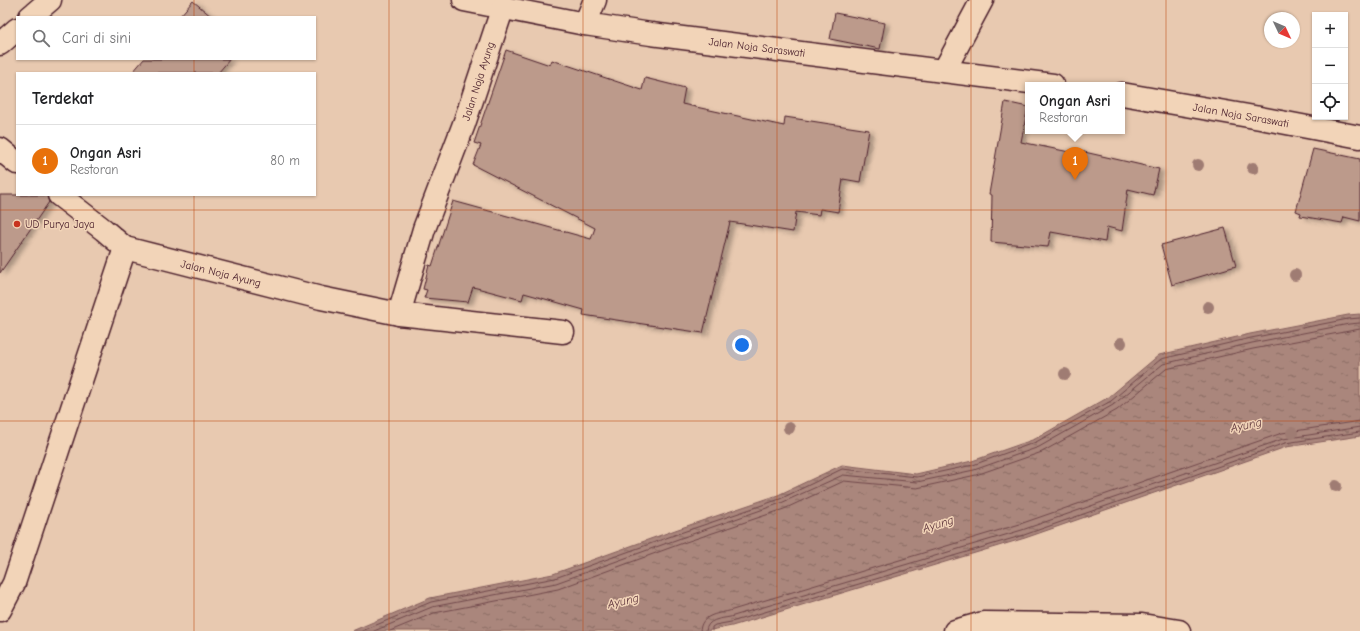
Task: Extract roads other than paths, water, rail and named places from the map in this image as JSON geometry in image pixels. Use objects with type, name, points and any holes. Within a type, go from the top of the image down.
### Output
[{"type":"main road","points":[[31,16],[50,0]]},
{"type":"main road","points":[[585,24],[595,0]]},
{"type":"main road","points":[[944,71],[982,0]]},
{"type":"main road","name":"Jalan Noja Saraswati","points":[[474,1],[585,24],[659,35],[1030,82]]},
{"type":"main road","name":"Jalan Noja Ayung","points":[[399,314],[424,229],[464,124],[503,7]]},
{"type":"main road","points":[[0,44],[16,30]]},
{"type":"main road","name":"Jalan Noja Saraswati","points":[[1125,95],[1360,136]]},
{"type":"main road","points":[[0,149],[16,161]]},
{"type":"main road","name":"Jalan Noja Ayung","points":[[60,196],[125,248],[322,298],[399,314],[563,332]]},
{"type":"main road","points":[[0,610],[14,583],[125,248]]},
{"type":"main road","points":[[955,631],[983,623],[1142,628],[1179,631]]},
{"type":"water","name":"Ayung","points":[[1360,314],[1360,436],[1286,447],[1025,538],[732,626],[706,631],[352,631],[430,598],[553,574],[778,495],[842,465],[916,474],[972,461],[1035,439],[1109,397],[1159,355],[1250,334]]},
{"type":"place","name":"Ongan Asri","points":[[1075,180]]},
{"type":"place","name":"UD Purya Jaya","points":[[17,224]]}]
